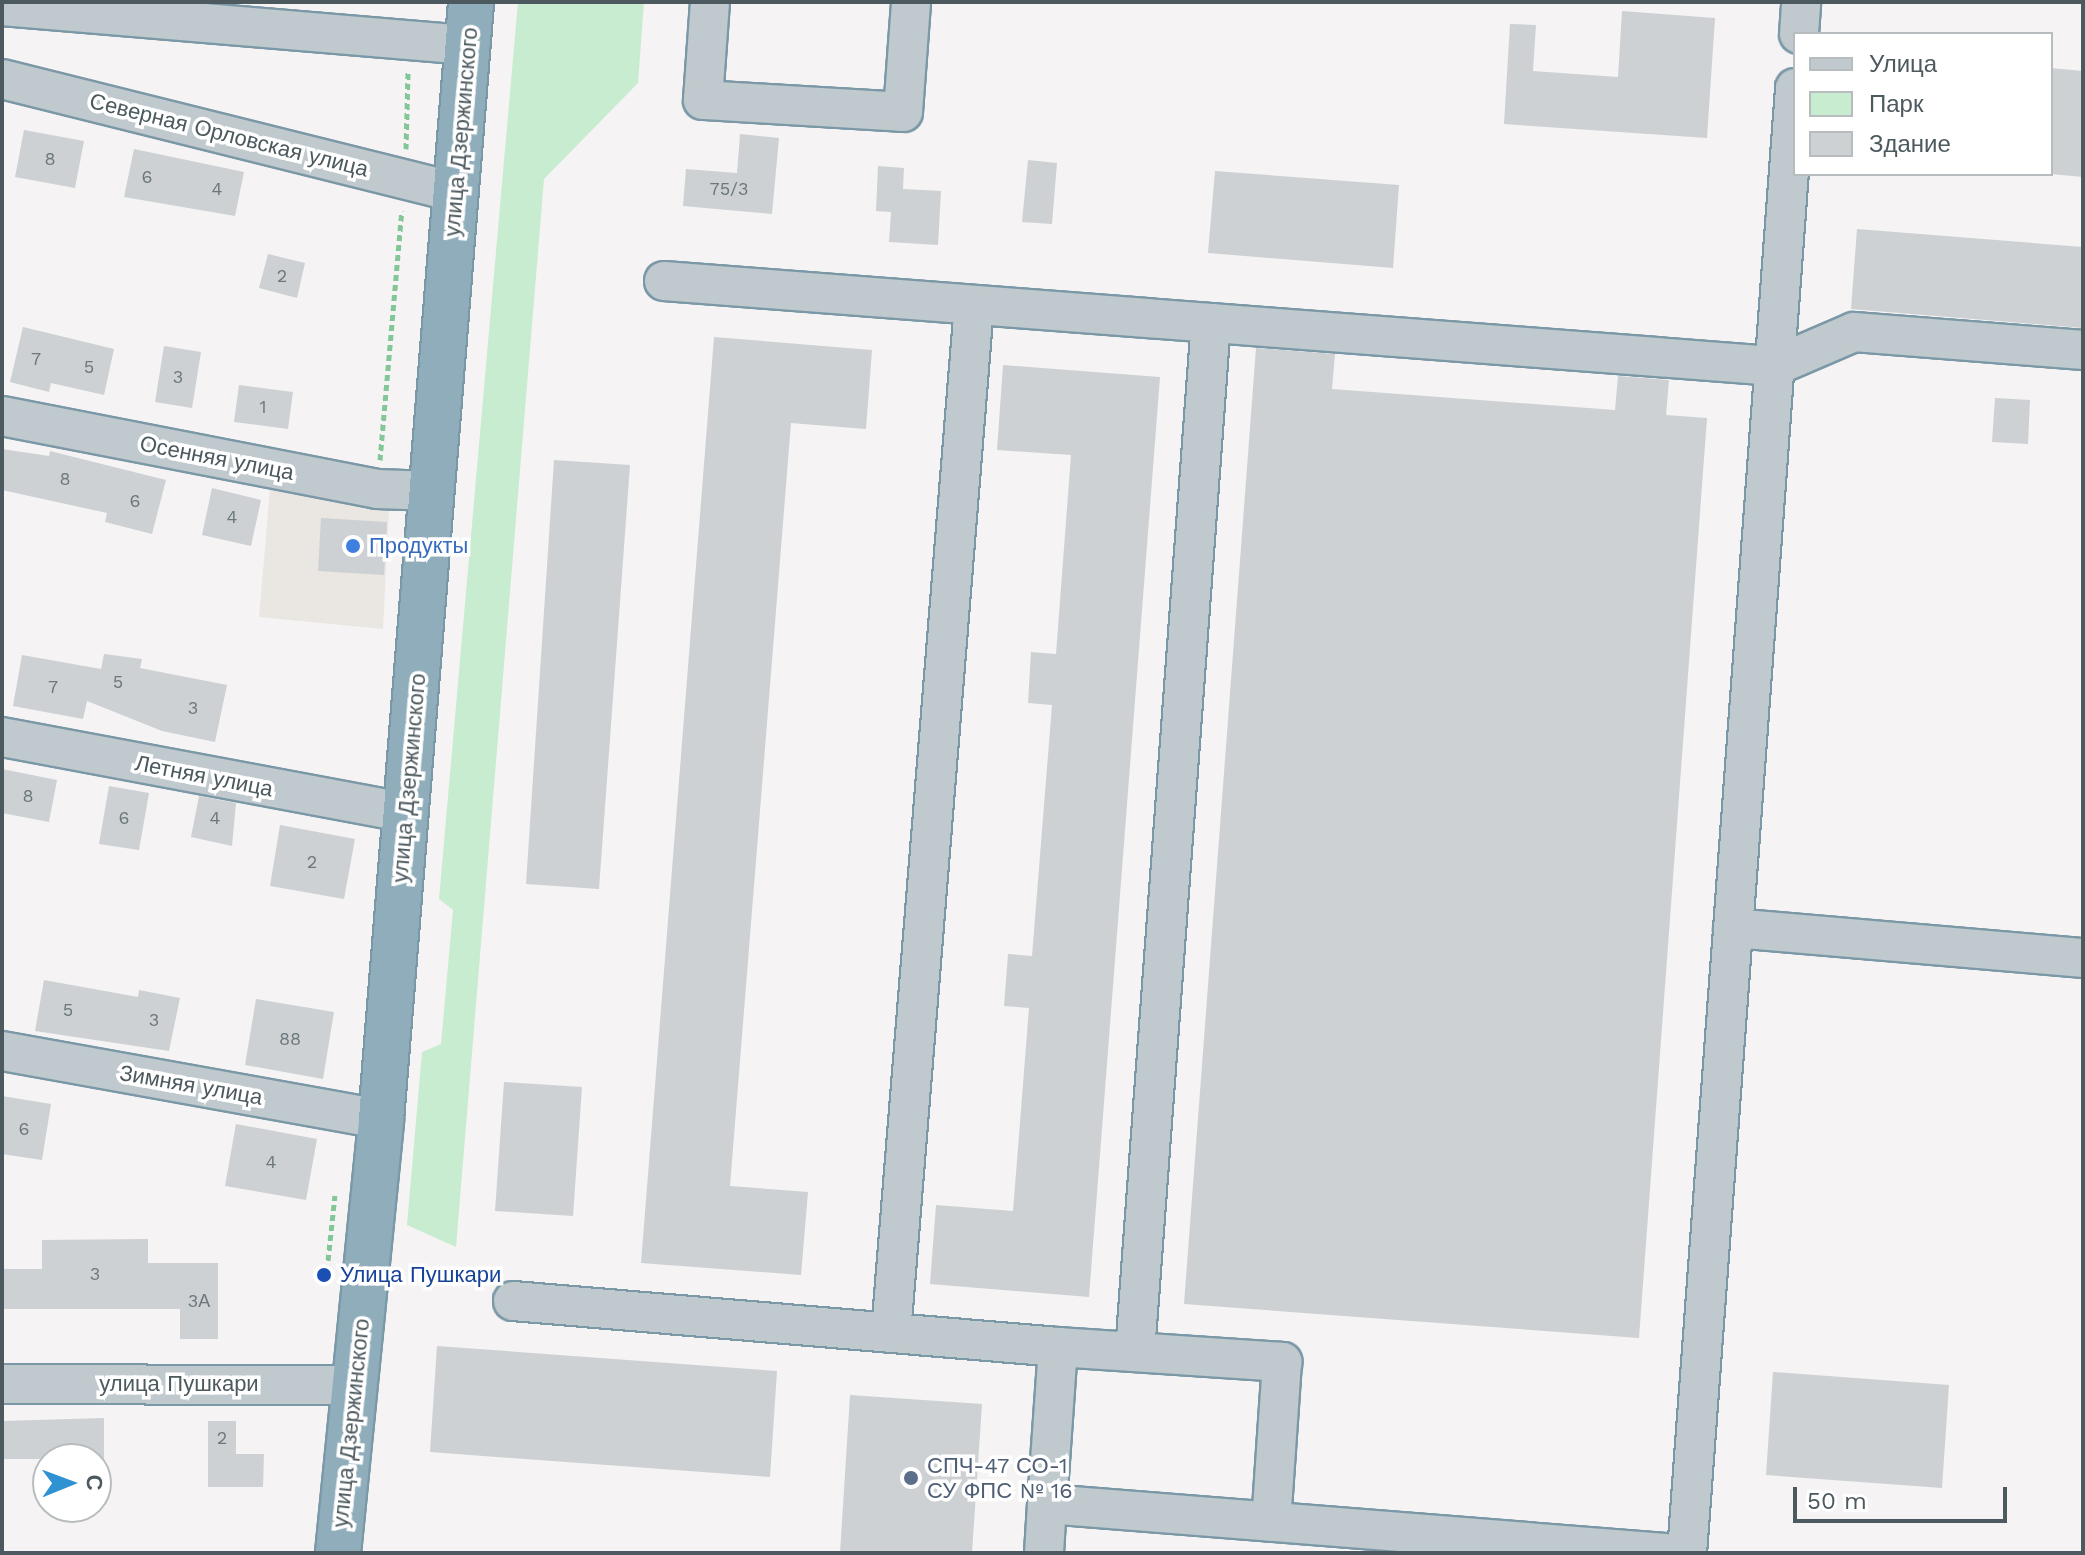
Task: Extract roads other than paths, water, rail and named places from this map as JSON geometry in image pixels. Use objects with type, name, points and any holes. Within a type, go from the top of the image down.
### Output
[{"type":"highway","name":"улица Дзержинского","points":[[338,1553],[381,1119],[471,2]]},
{"type":"street","points":[[710,2],[703,100],[903,112],[911,2]]},
{"type":"street","points":[[1799,32],[1801,2]]},
{"type":"street","points":[[2,6],[207,13],[468,45]]},
{"type":"street","name":"Северная Орловская улица","points":[[2,79],[456,192]]},
{"type":"street","points":[[1687,1553],[1793,116]]},
{"type":"street","points":[[664,281],[1775,366],[1854,332],[2083,350]]},
{"type":"street","points":[[891,1333],[974,305]]},
{"type":"street","points":[[1135,1352],[1211,323]]},
{"type":"street","name":"Осенняя улица","points":[[2,416],[377,489],[433,491]]},
{"type":"street","name":"Летняя улица","points":[[2,737],[407,813]]},
{"type":"street","points":[[1733,928],[2083,958]]},
{"type":"street","name":"Зимняя улица","points":[[2,1051],[381,1119]]},
{"type":"street","points":[[513,1301],[1058,1347],[1282,1362],[1271,1522]]},
{"type":"street","points":[[1044,1553],[1058,1347]]},
{"type":"street","name":"улица Пушкари","points":[[2,1384],[355,1385]]},
{"type":"street","points":[[1047,1504],[1665,1553]]},
{"type":"place","name":"Продукты","points":[[353,546]]},
{"type":"place","name":"Улица Пушкари","points":[[324,1275]]},
{"type":"place","name":"СПЧ-47 СО-1 СУ ФПС № 16","points":[[911,1478]]}]
